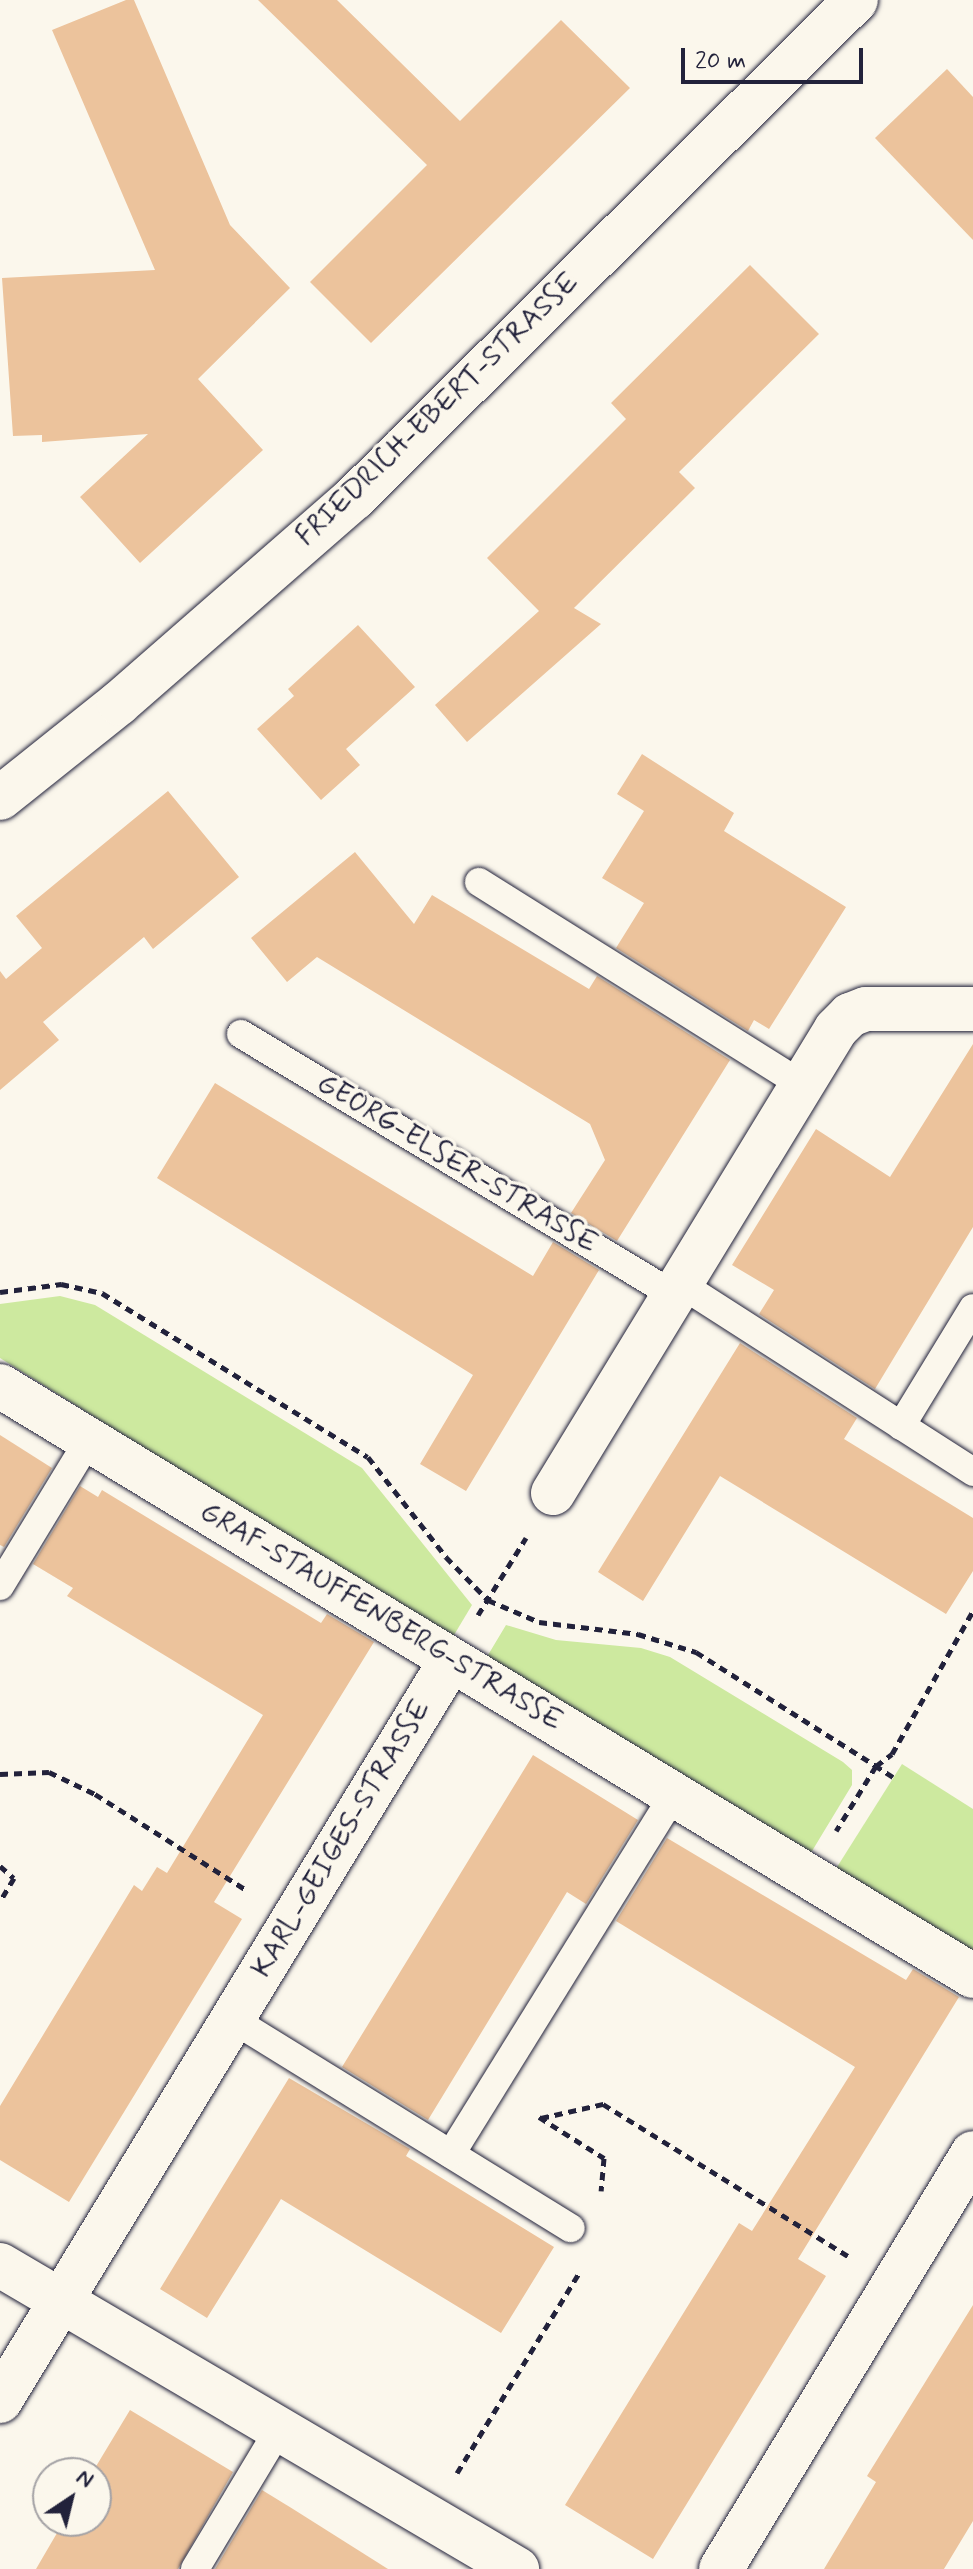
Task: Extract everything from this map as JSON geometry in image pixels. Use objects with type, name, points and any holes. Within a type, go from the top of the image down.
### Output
[{"type":"street","name":"FRIEDRICH-EBERT-STRASSE","points":[[0,798],[119,703],[354,498],[856,0]]},
{"type":"street","points":[[553,1493],[802,1085],[850,1015],[866,1009],[973,1009]]},
{"type":"street","name":"GRAF-STAUFFENBERG-STRASSE","points":[[0,1386],[973,1976]]},
{"type":"street","name":"KARL-GEIGES-STRASSE","points":[[0,2401],[451,1660]]},
{"type":"street","points":[[721,2569],[973,2153]]},
{"type":"street","points":[[0,2265],[517,2569]]},
{"type":"lane","points":[[479,882],[802,1085]]},
{"type":"lane","name":"GEORG-ELSER-STRASSE","points":[[241,1034],[676,1288],[973,1472]]},
{"type":"lane","points":[[901,1426],[973,1308]]},
{"type":"lane","points":[[0,1586],[88,1441]]},
{"type":"lane","points":[[451,2154],[675,1793]]},
{"type":"lane","points":[[232,2019],[571,2228]]},
{"type":"lane","points":[[195,2569],[278,2431]]},
{"type":"path","points":[[0,1292],[61,1284],[102,1293],[368,1457],[446,1557],[488,1600],[539,1622],[638,1634],[696,1652],[893,1777]]},
{"type":"path","points":[[451,1660],[553,1493]]},
{"type":"path","points":[[808,1876],[876,1766],[892,1754],[973,1611]]},
{"type":"path","points":[[0,1774],[49,1772],[95,1794],[293,1919]]},
{"type":"path","points":[[0,1866],[14,1878],[0,1901]]},
{"type":"path","points":[[430,2518],[596,2244],[604,2158],[493,2086]]},
{"type":"path","points":[[541,2118],[603,2104],[892,2283]]},
{"type":"path","points":[[571,2228],[596,2244]]},
{"type":"green space","points":[[60,1296],[95,1305],[362,1468],[472,1605],[451,1640],[0,1358],[0,1304]]},
{"type":"green space","points":[[506,1625],[556,1640],[641,1648],[670,1657],[843,1762],[852,1770],[852,1785],[806,1861],[485,1660]]},
{"type":"green space","points":[[902,1764],[973,1809],[973,1964],[832,1875]]},
{"type":"building","points":[[126,0],[134,0],[230,225],[290,288],[198,379],[263,450],[140,563],[80,497],[148,434],[42,442],[42,435],[13,436],[2,278],[155,270],[52,30]]},
{"type":"building","points":[[258,0],[337,0],[460,121],[561,20],[630,88],[371,343],[310,282],[427,165]]},
{"type":"building","points":[[947,69],[973,97],[973,240],[875,138]]},
{"type":"building","points":[[750,265],[819,334],[679,472],[695,488],[574,608],[601,624],[467,742],[435,705],[539,611],[487,558],[626,419],[611,403]]},
{"type":"building","points":[[358,625],[415,687],[346,749],[360,765],[321,800],[257,729],[294,696],[288,689]]},
{"type":"building","points":[[642,754],[734,813],[724,831],[846,907],[769,1029],[754,1020],[748,1031],[616,948],[644,903],[602,878],[644,811],[617,794]]},
{"type":"building","points":[[168,791],[239,877],[153,949],[144,937],[43,1022],[59,1040],[0,1090],[0,971],[6,979],[42,948],[16,916]]},
{"type":"building","points":[[355,852],[414,924],[432,895],[589,989],[597,976],[730,1060],[617,1241],[571,1213],[605,1160],[590,1124],[317,957],[287,982],[251,938]]},
{"type":"building","points":[[973,1044],[973,1227],[875,1389],[759,1314],[774,1290],[732,1265],[816,1129],[890,1177]]},
{"type":"building","points":[[215,1083],[533,1276],[553,1242],[599,1270],[466,1491],[420,1464],[473,1375],[157,1178]]},
{"type":"building","points":[[740,1343],[857,1418],[844,1439],[973,1518],[973,1571],[946,1614],[720,1476],[643,1601],[598,1572]]},
{"type":"building","points":[[0,1435],[52,1468],[4,1547],[0,1545]]},
{"type":"building","points":[[80,1486],[98,1497],[102,1490],[321,1623],[327,1614],[374,1642],[214,1902],[242,1919],[69,2202],[0,2160],[0,2106],[134,1885],[142,1891],[157,1867],[167,1873],[263,1715],[67,1596],[73,1588],[33,1564]]},
{"type":"building","points":[[533,1755],[638,1820],[586,1904],[567,1892],[428,2120],[342,2067]]},
{"type":"building","points":[[667,1838],[906,1980],[913,1969],[959,1997],[798,2259],[826,2276],[653,2559],[565,2505],[739,2223],[752,2231],[855,2067],[616,1921]]},
{"type":"building","points":[[289,2078],[410,2149],[406,2156],[554,2247],[501,2333],[281,2199],[207,2318],[160,2289]]},
{"type":"building","points":[[973,2305],[973,2521],[944,2569],[824,2569],[876,2482],[867,2476]]},
{"type":"building","points":[[130,2410],[233,2472],[178,2569],[36,2569],[55,2537],[112,2537],[112,2457],[102,2457]]},
{"type":"building","points":[[262,2490],[293,2509],[388,2569],[215,2569]]}]
